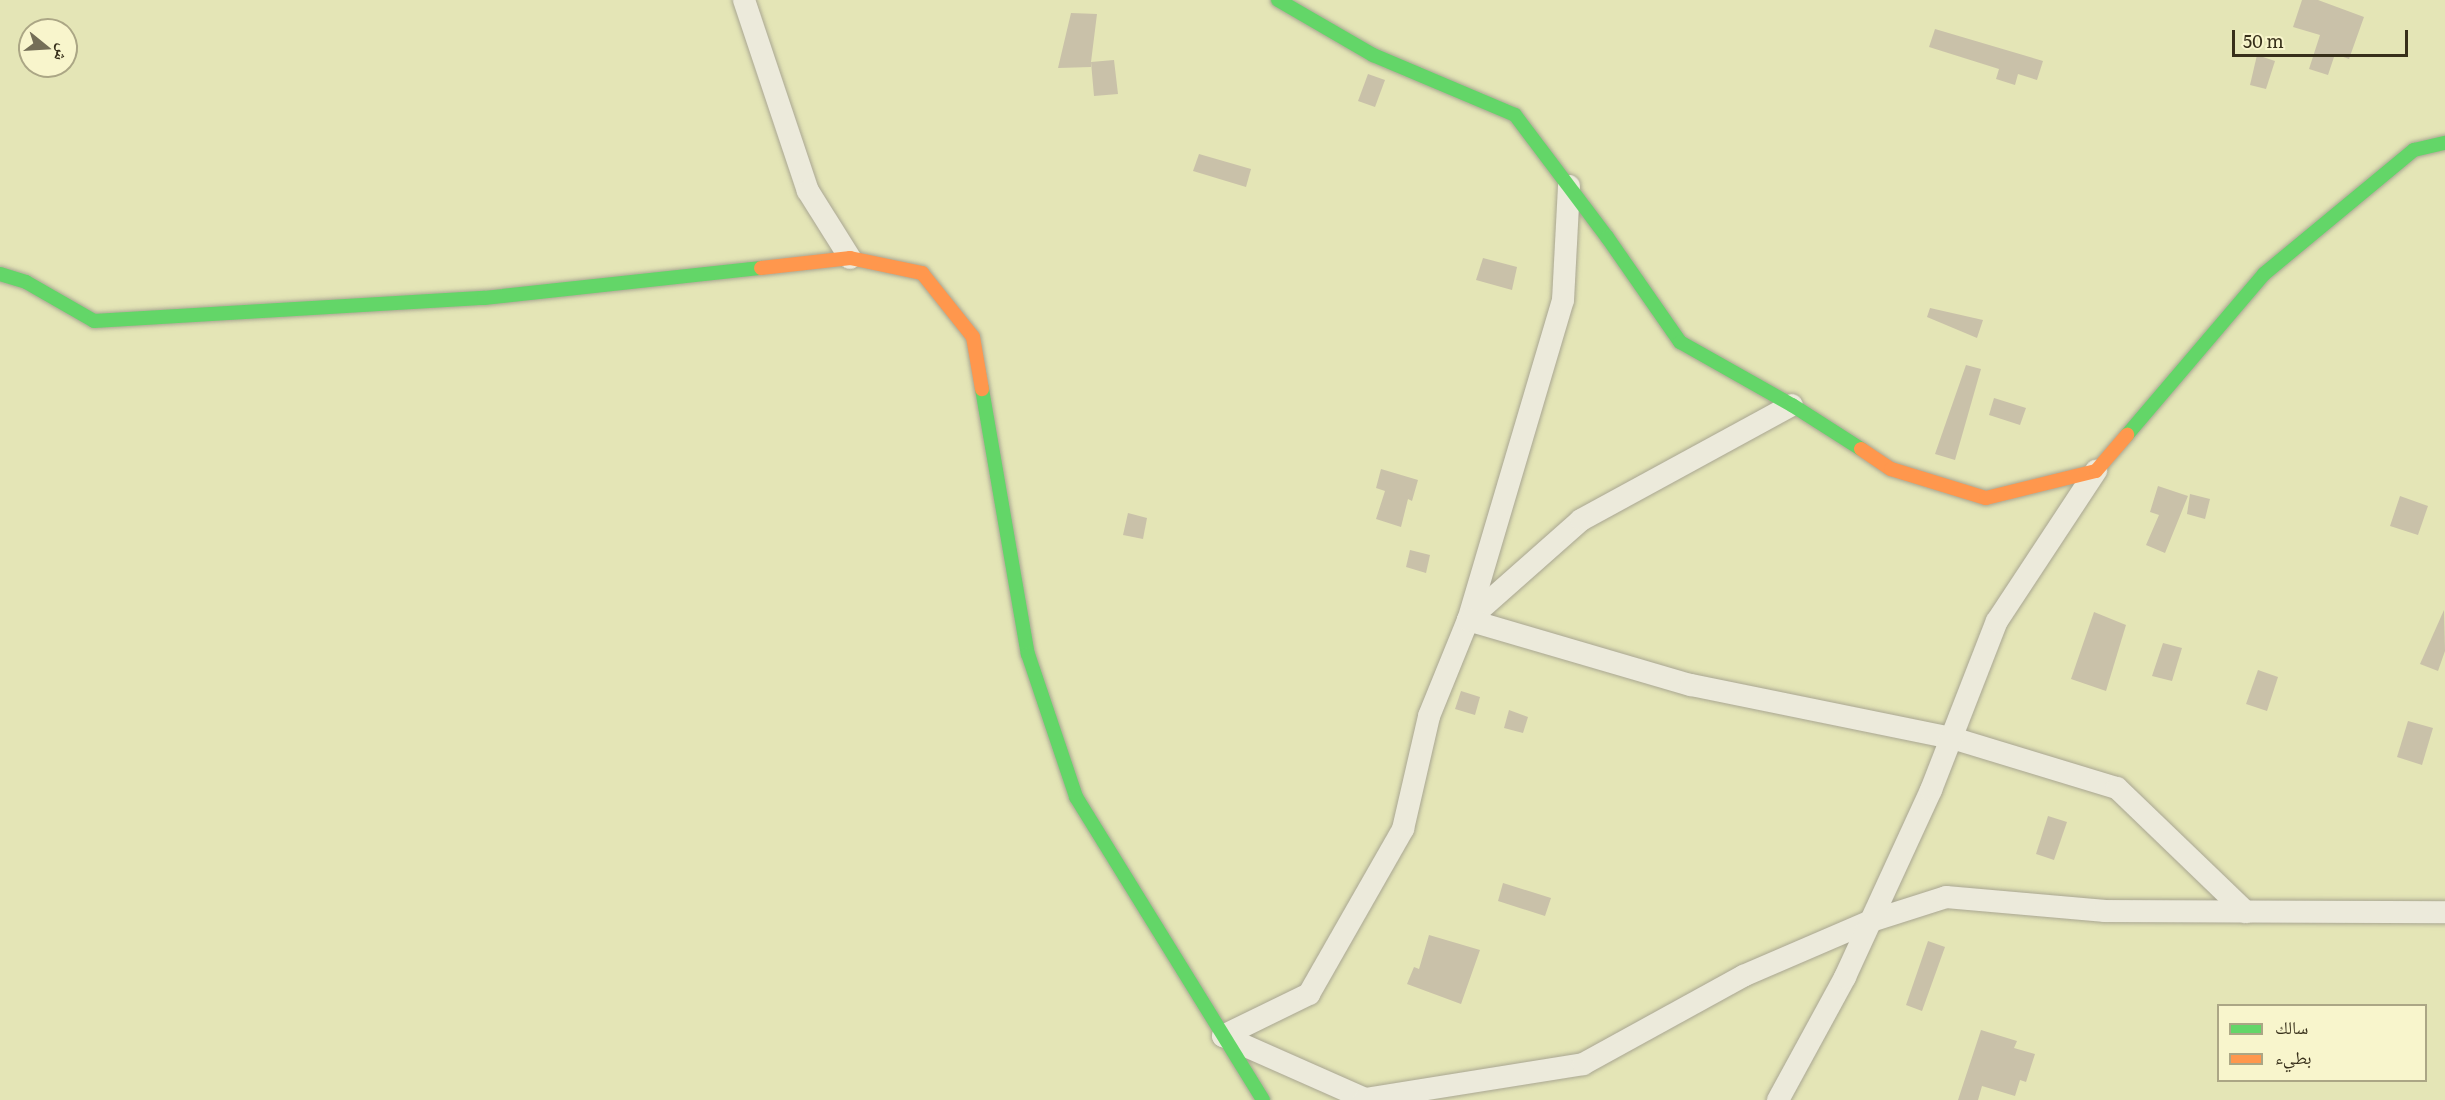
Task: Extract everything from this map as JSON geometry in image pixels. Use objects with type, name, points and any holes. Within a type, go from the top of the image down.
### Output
[{"type":"street","points":[[744,0],[808,191],[850,258]]},
{"type":"street","points":[[1278,0],[1373,56],[1515,115],[1569,186],[1680,342],[1792,405],[1891,469],[1986,498],[2096,471]]},
{"type":"street","points":[[1778,1100],[1845,976],[1931,790],[1997,621],[2096,471],[2264,274],[2414,150],[2445,142]]},
{"type":"street","points":[[1224,1036],[1309,994],[1403,829],[1429,716],[1468,620],[1563,300],[1569,186]]},
{"type":"street","points":[[0,274],[26,282],[94,321],[484,298],[850,258],[922,273],[973,337],[1028,654],[1076,797],[1263,1100]]},
{"type":"street","points":[[1468,620],[1581,520],[1792,405]]},
{"type":"street","points":[[1468,620],[1691,685],[1952,738],[2117,788],[2246,912]]},
{"type":"street","points":[[1224,1036],[1365,1099],[1583,1064],[1743,976],[1871,921],[1946,897],[2104,911],[2445,912]]},
{"type":"green space","points":[[0,0],[2445,0],[2445,1100],[0,1100]]},
{"type":"building","points":[[2302,0],[2318,0],[2364,17],[2349,59],[2335,54],[2328,75],[2309,69],[2320,35],[2293,27]]},
{"type":"building","points":[[1071,13],[1097,14],[1091,67],[1058,68]]},
{"type":"building","points":[[1935,29],[2043,61],[2037,80],[2018,74],[2015,85],[1996,79],[1999,69],[1929,47]]},
{"type":"building","points":[[2257,55],[2275,61],[2266,89],[2250,85]]},
{"type":"building","points":[[1114,60],[1118,94],[1094,96],[1091,62]]},
{"type":"building","points":[[1368,74],[1385,80],[1375,107],[1358,101]]},
{"type":"building","points":[[1199,154],[1251,169],[1246,187],[1193,171]]},
{"type":"building","points":[[1483,258],[1517,267],[1512,290],[1476,280]]},
{"type":"building","points":[[1930,308],[1983,320],[1977,338],[1927,317]]},
{"type":"building","points":[[1966,365],[1981,369],[1955,460],[1935,454]]},
{"type":"building","points":[[1994,398],[2026,408],[2020,425],[1989,415]]},
{"type":"building","points":[[1381,469],[1418,480],[1412,501],[1408,499],[1401,527],[1376,519],[1385,491],[1376,488]]},
{"type":"building","points":[[2158,486],[2188,496],[2165,553],[2146,545],[2159,515],[2150,512]]},
{"type":"building","points":[[2190,494],[2210,499],[2205,519],[2187,514]]},
{"type":"building","points":[[2400,496],[2428,506],[2418,535],[2390,526]]},
{"type":"building","points":[[1128,513],[1147,518],[1143,539],[1123,535]]},
{"type":"building","points":[[1410,550],[1430,555],[1426,573],[1406,567]]},
{"type":"building","points":[[2444,610],[2445,651],[2438,671],[2420,664]]},
{"type":"building","points":[[2094,612],[2126,625],[2106,691],[2071,679]]},
{"type":"building","points":[[2163,643],[2182,648],[2172,681],[2152,676]]},
{"type":"building","points":[[2258,670],[2278,677],[2267,711],[2246,704]]},
{"type":"building","points":[[1461,691],[1480,697],[1475,715],[1455,709]]},
{"type":"building","points":[[1509,710],[1528,717],[1523,733],[1504,728]]},
{"type":"building","points":[[2408,721],[2433,728],[2422,765],[2397,757]]},
{"type":"building","points":[[2048,816],[2067,822],[2054,860],[2036,854]]},
{"type":"building","points":[[1503,883],[1551,898],[1545,916],[1498,901]]},
{"type":"building","points":[[1429,935],[1480,950],[1461,1004],[1407,984],[1414,967],[1419,969]]},
{"type":"building","points":[[1928,941],[1945,947],[1922,1011],[1906,1005]]},
{"type":"building","points":[[1981,1030],[2017,1041],[2014,1048],[2035,1054],[2026,1082],[2020,1080],[2015,1096],[1982,1086],[1978,1100],[1958,1100]]},
{"type":"traffic: fast","points":[[1278,0],[1373,55],[1515,115],[1607,237],[1680,342],[1792,405],[1861,449]]},
{"type":"traffic: fast","points":[[2127,435],[2264,274],[2414,150],[2445,143]]},
{"type":"traffic: fast","points":[[0,274],[26,282],[94,321],[484,298],[761,268]]},
{"type":"traffic: fast","points":[[982,389],[1028,654],[1076,797],[1263,1100]]},
{"type":"traffic: slow","points":[[761,268],[850,258],[922,273],[973,337],[982,389]]},
{"type":"traffic: slow","points":[[1861,449],[1891,469],[1986,498],[2096,471],[2127,435]]}]
